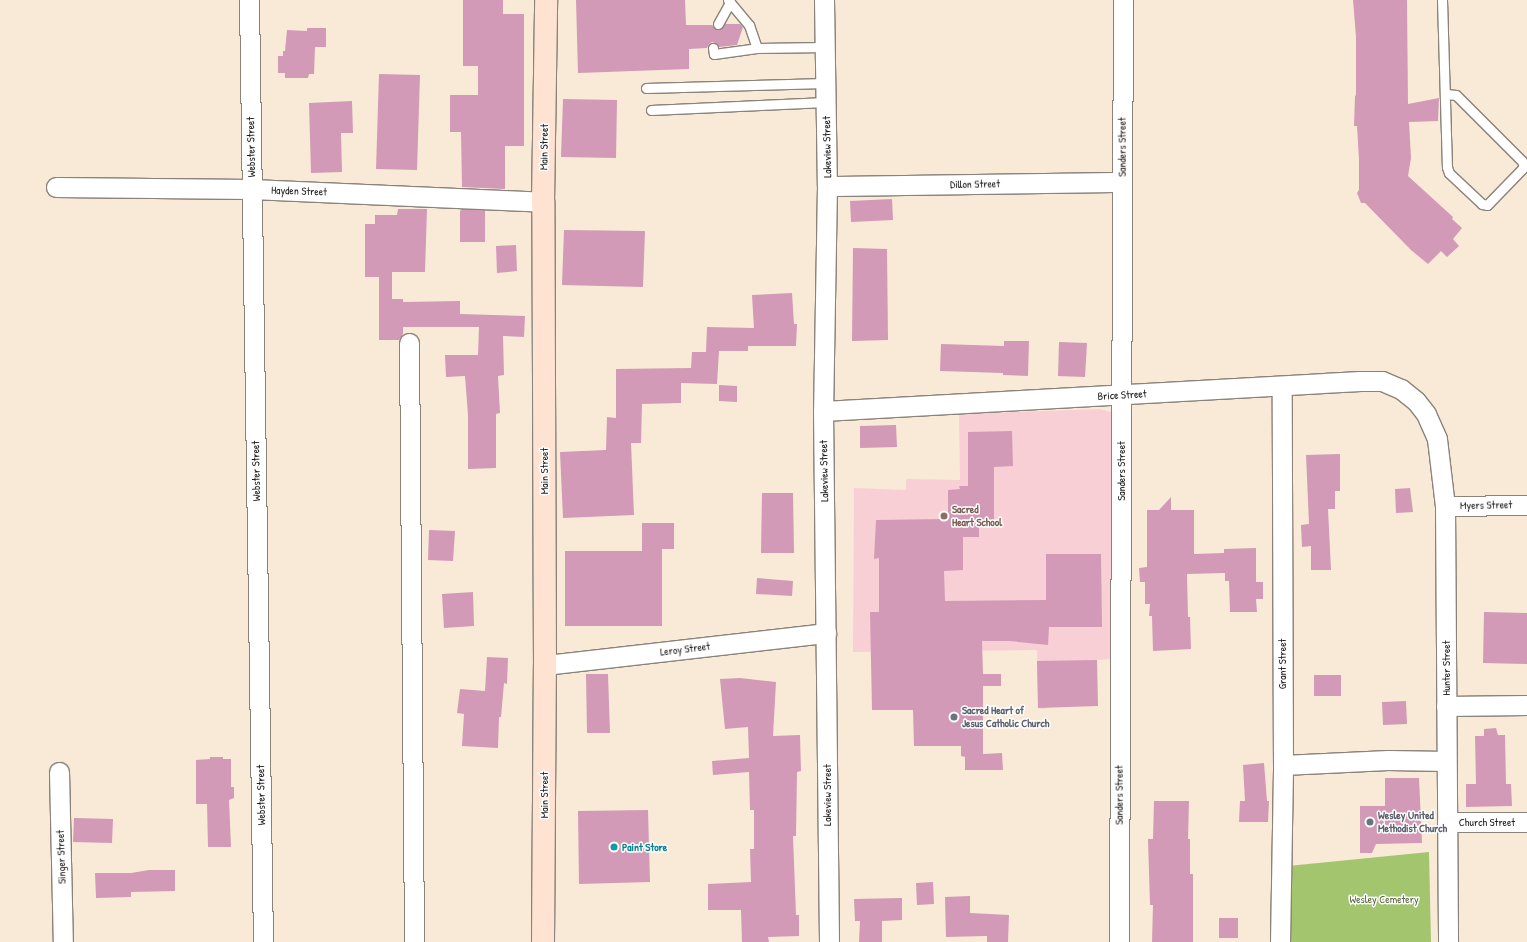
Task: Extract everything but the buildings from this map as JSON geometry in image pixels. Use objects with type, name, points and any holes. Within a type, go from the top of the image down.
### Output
[{"type":"main road","name":"Main Street","points":[[543,942],[545,665],[542,202],[546,0]]},
{"type":"street","name":"Webster Street","points":[[249,0],[263,942]]},
{"type":"street","name":"Lakeview Street","points":[[824,0],[827,186],[823,411],[829,942]]},
{"type":"street","name":"Sanders Street","points":[[1119,942],[1123,0]]},
{"type":"street","name":"Dillon Street","points":[[827,186],[1122,182]]},
{"type":"street","name":"Hayden Street","points":[[56,187],[251,189],[542,202]]},
{"type":"street","points":[[409,343],[414,942]]},
{"type":"street","name":"Brice Street","points":[[823,411],[1360,381],[1382,381],[1401,389],[1416,401]]},
{"type":"street","name":"Grant Street","points":[[1280,942],[1283,765],[1282,386]]},
{"type":"street","name":"Hunter Street","points":[[1416,401],[1426,414],[1437,439],[1445,506],[1448,942]]},
{"type":"street","name":"Myers Street","points":[[1445,506],[1527,505]]},
{"type":"street","name":"Leroy Street","points":[[545,665],[826,633]]},
{"type":"street","points":[[1446,706],[1527,705]]},
{"type":"street","points":[[1283,765],[1388,760],[1446,762]]},
{"type":"street","name":"Singer Street","points":[[58,772],[64,942]]},
{"type":"street","name":"Church Street","points":[[1447,822],[1527,822]]},
{"type":"lane","points":[[1442,0],[1447,167],[1449,173],[1482,204],[1487,205],[1524,166],[1522,161],[1456,95],[1446,94]]},
{"type":"lane","points":[[718,24],[729,1],[749,26],[757,48]]},
{"type":"lane","points":[[713,48],[714,54],[757,48],[824,47]]},
{"type":"lane","points":[[646,88],[826,92]]},
{"type":"lane","points":[[651,110],[826,92]]},
{"type":"shaded area","points":[[1100,409],[1111,412],[1113,659],[1097,660],[1053,707],[1043,709],[1038,708],[1037,650],[853,652],[854,488],[906,490],[906,479],[960,480],[959,414]]},
{"type":"green space","name":"Wesley Cemetery","points":[[1429,852],[1431,942],[1286,942],[1288,866]]},
{"type":"place","name":"Sacred Heart School","points":[[944,516]]},
{"type":"place","name":"Sacred Heart of Jesus Catholic Church","points":[[954,717]]},
{"type":"place","name":"Wesley United Methodist Church","points":[[1370,822]]},
{"type":"place","name":"Paint Store","points":[[614,847]]}]
